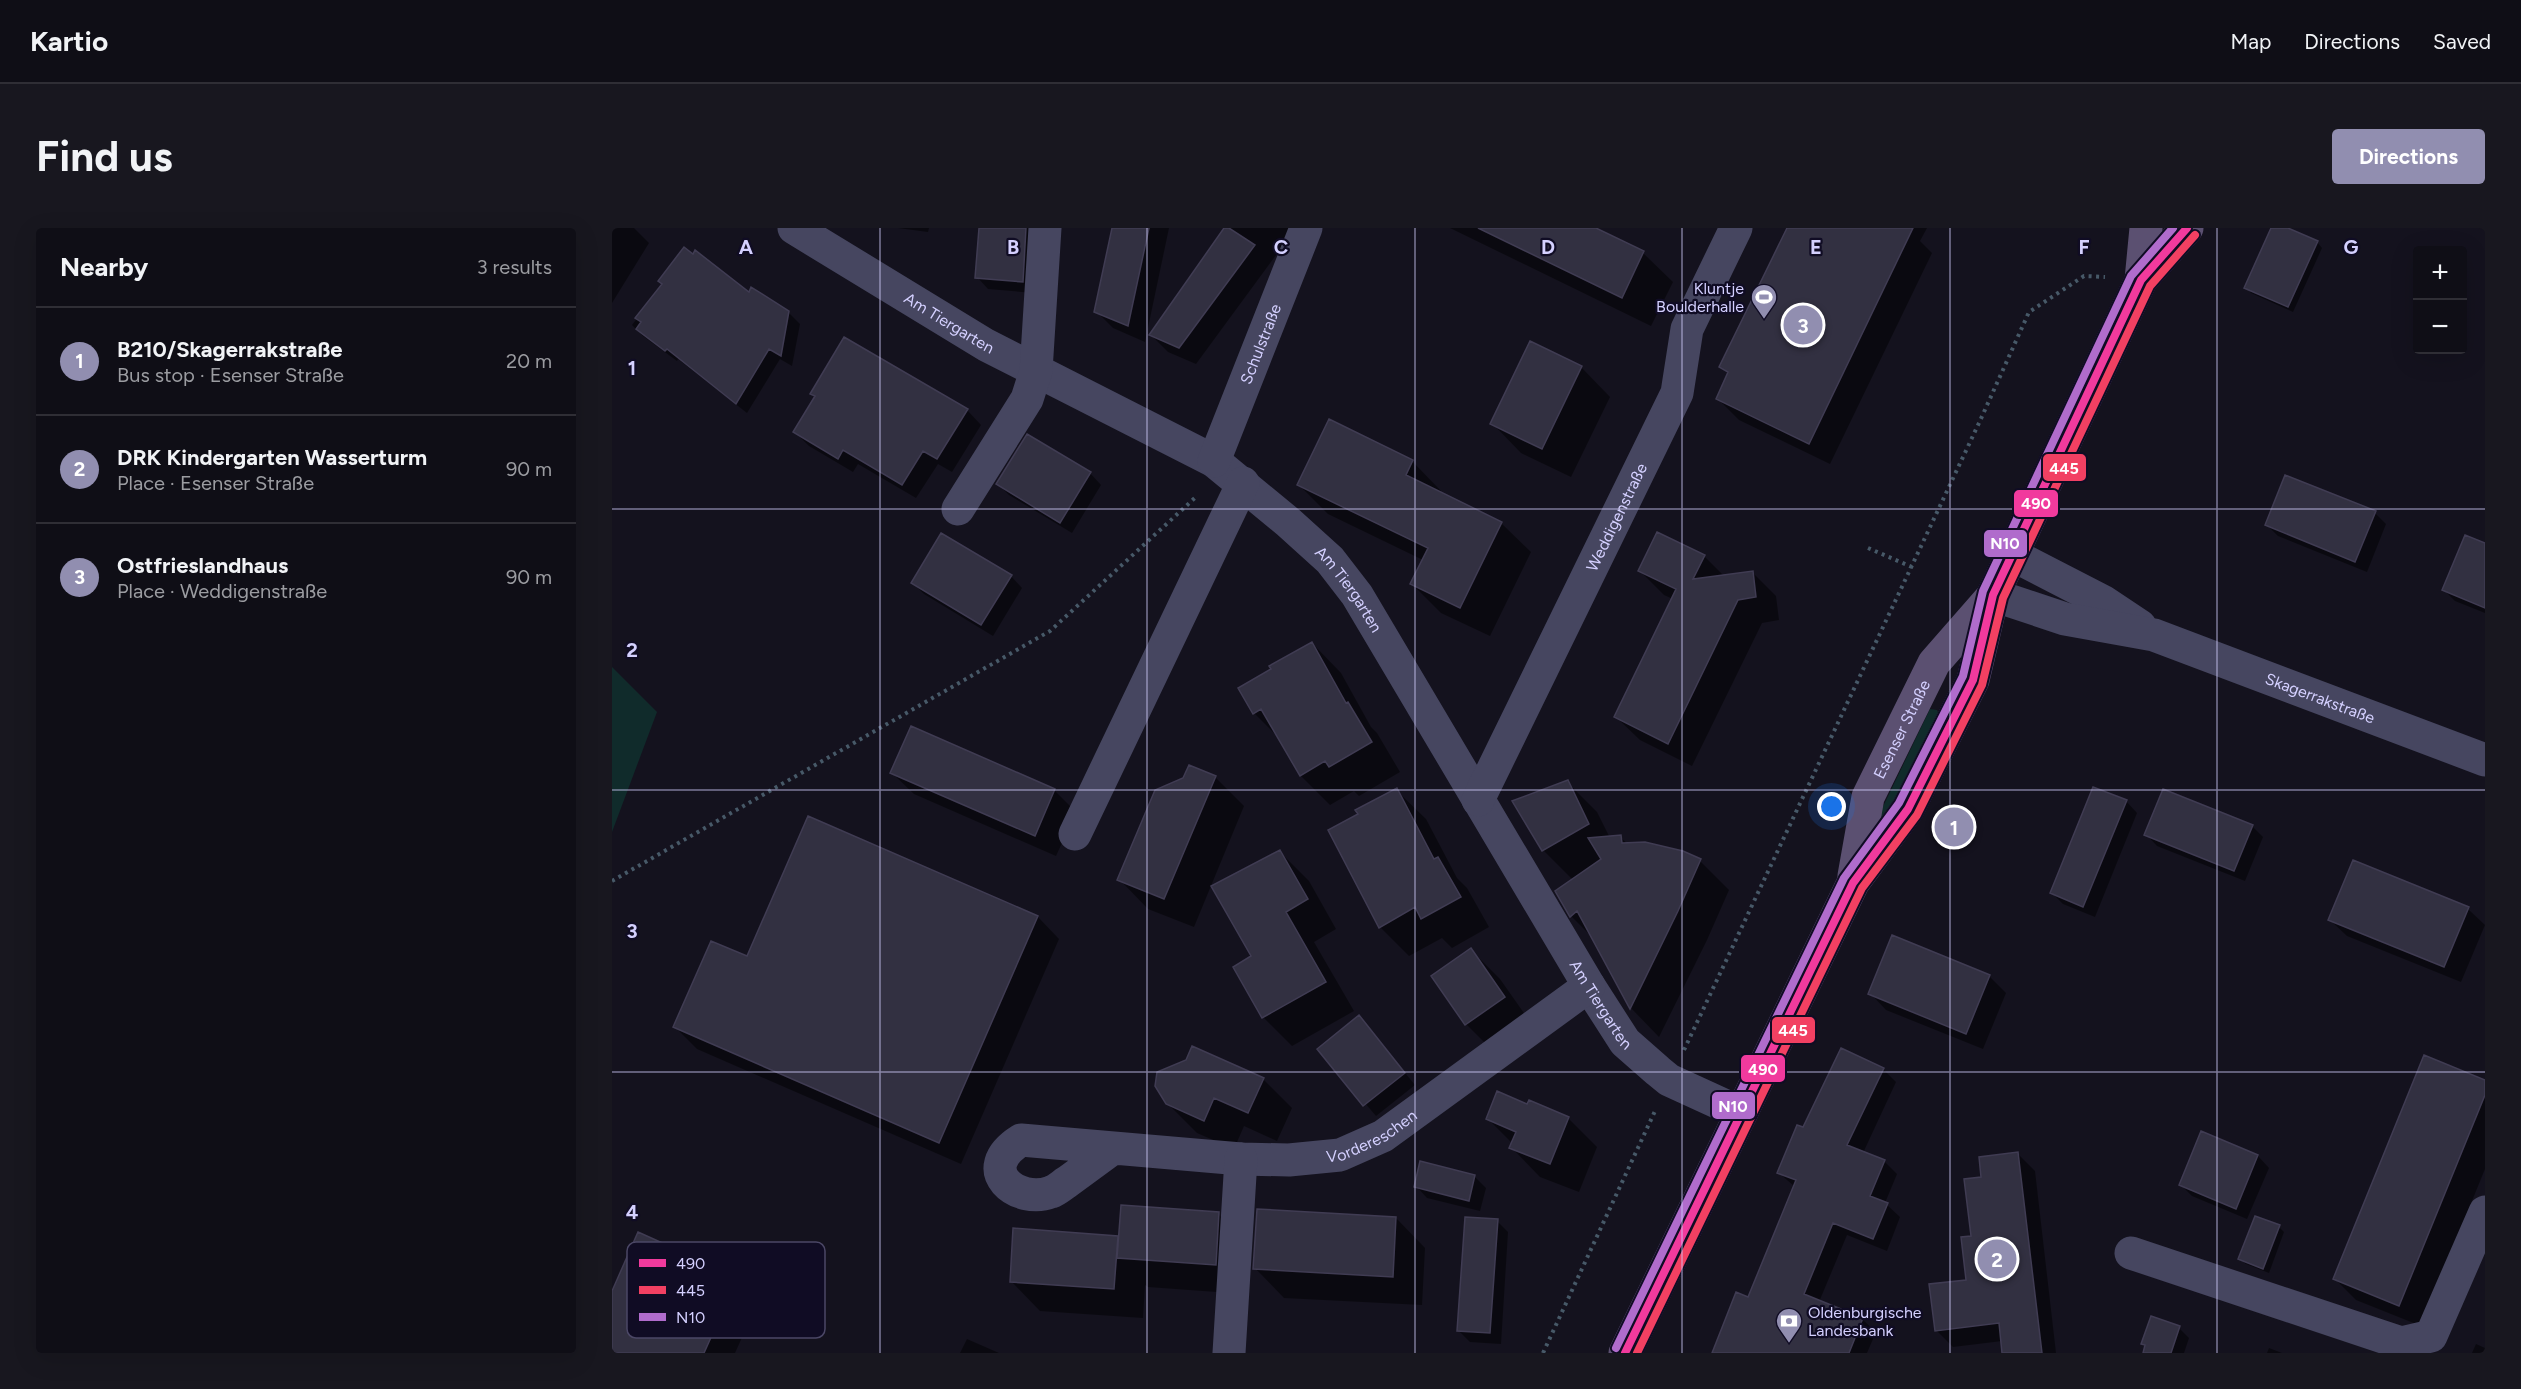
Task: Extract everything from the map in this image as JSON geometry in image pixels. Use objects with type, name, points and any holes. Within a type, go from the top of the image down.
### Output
[{"type":"main road","name":"Esenser Straße","points":[[2141,280],[2146,228]]},
{"type":"main road","name":"Esenser Straße","points":[[1625,1353],[1853,882],[1868,797],[1934,663],[1993,596],[2141,280],[2187,228]]},
{"type":"street","name":"Am Tiergarten","points":[[794,228],[835,240],[986,345],[1228,471],[1330,560],[1357,595],[1589,986],[1625,1042],[1669,1080],[1741,1113]]},
{"type":"street","points":[[958,509],[1027,399],[1036,371],[1045,228]]},
{"type":"street","name":"Schulstraße","points":[[1075,834],[1228,471],[1306,228]]},
{"type":"street","name":"Weddigenstraße","points":[[1478,800],[1677,393],[1687,329],[1737,228]]},
{"type":"street","name":"Skagerrakstraße","points":[[2013,555],[2104,602],[2154,635]]},
{"type":"street","name":"Skagerrakstraße","points":[[1993,596],[2065,618],[2154,635],[2485,760]]},
{"type":"street","name":"Vordereschen","points":[[1112,1149],[1241,1159],[1289,1160],[1340,1155],[1383,1136],[1589,986]]},
{"type":"street","points":[[1229,1353],[1241,1159]]},
{"type":"street","points":[[2131,1252],[2401,1343],[2431,1336],[2485,1212]]},
{"type":"path","points":[[1543,1353],[1669,1080],[1912,567],[2029,312],[2084,276],[2141,280]]},
{"type":"path","points":[[612,881],[1050,631],[1228,471]]},
{"type":"path","points":[[1869,548],[1912,567]]},
{"type":"green space","points":[[612,667],[657,712],[612,832]]},
{"type":"green space","points":[[1930,709],[1937,710],[1940,717],[1884,820],[1878,817]]},
{"type":"building","points":[[979,228],[1026,228],[1023,282],[975,278]]},
{"type":"building","points":[[1112,228],[1149,228],[1128,326],[1094,312]]},
{"type":"building","points":[[1224,228],[1229,228],[1255,245],[1179,348],[1149,335]]},
{"type":"building","points":[[1478,228],[1596,228],[1644,251],[1622,298]]},
{"type":"building","points":[[1787,228],[1913,228],[1809,444],[1716,399],[1728,372],[1719,367]]},
{"type":"building","points":[[2271,228],[2288,228],[2318,241],[2288,307],[2244,288]]},
{"type":"building","points":[[684,247],[693,254],[695,250],[749,292],[751,287],[789,311],[781,356],[769,349],[736,404],[667,349],[665,351],[636,329],[641,322],[635,318],[662,284],[658,281]]},
{"type":"building","points":[[844,337],[968,409],[937,459],[923,451],[902,485],[843,450],[838,459],[793,432],[815,396],[810,394]]},
{"type":"building","points":[[1530,341],[1582,366],[1542,449],[1490,424]]},
{"type":"building","points":[[1329,419],[1413,460],[1406,475],[1502,522],[1460,608],[1410,584],[1428,548],[1297,485]]},
{"type":"building","points":[[1027,434],[1091,472],[1060,523],[996,484]]},
{"type":"building","points":[[2285,475],[2376,511],[2355,562],[2265,525]]},
{"type":"building","points":[[1657,532],[1705,555],[1693,579],[1753,571],[1756,597],[1738,600],[1668,744],[1614,717],[1676,589],[1638,571]]},
{"type":"building","points":[[941,533],[1012,575],[981,625],[911,583]]},
{"type":"building","points":[[2465,535],[2485,543],[2485,608],[2442,590]]},
{"type":"building","points":[[1312,642],[1346,703],[1348,702],[1372,742],[1329,767],[1325,761],[1300,776],[1261,709],[1253,714],[1238,688],[1271,669],[1269,666]]},
{"type":"building","points":[[911,726],[1055,789],[1035,836],[890,773]]},
{"type":"building","points":[[1189,765],[1216,776],[1164,899],[1117,880],[1155,790],[1183,778]]},
{"type":"building","points":[[1568,780],[1589,824],[1542,851],[1512,801]]},
{"type":"building","points":[[2093,787],[2127,800],[2083,907],[2050,893]]},
{"type":"building","points":[[1397,788],[1434,859],[1438,857],[1461,897],[1421,919],[1415,907],[1379,928],[1328,830],[1358,814],[1355,810]]},
{"type":"building","points":[[2163,789],[2253,825],[2234,871],[2144,835]]},
{"type":"building","points":[[808,816],[1038,916],[939,1143],[673,1027],[711,941],[747,956]]},
{"type":"building","points":[[1621,835],[1622,843],[1645,842],[1683,851],[1701,859],[1630,1009],[1577,911],[1570,917],[1555,891],[1601,859],[1588,838]]},
{"type":"building","points":[[1280,850],[1308,899],[1286,912],[1326,982],[1262,1018],[1233,967],[1251,956],[1211,886]]},
{"type":"building","points":[[2353,860],[2469,907],[2444,967],[2328,920]]},
{"type":"building","points":[[1892,935],[1990,975],[1966,1034],[1868,994]]},
{"type":"building","points":[[1471,948],[1505,997],[1465,1025],[1431,976]]},
{"type":"building","points":[[1359,1015],[1405,1073],[1363,1106],[1317,1049]]},
{"type":"building","points":[[1192,1046],[1264,1078],[1248,1113],[1214,1098],[1204,1121],[1166,1104],[1155,1086],[1157,1072],[1186,1060]]},
{"type":"building","points":[[1841,1048],[1884,1068],[1847,1145],[1885,1160],[1870,1196],[1888,1203],[1873,1239],[1833,1223],[1804,1294],[1863,1318],[1849,1353],[1712,1353],[1736,1292],[1748,1297],[1796,1180],[1777,1173],[1797,1125],[1803,1127]]},
{"type":"building","points":[[2424,1055],[2485,1080],[2485,1095],[2399,1306],[2333,1279]]},
{"type":"building","points":[[1497,1091],[1527,1104],[1529,1100],[1569,1117],[1550,1164],[1509,1148],[1516,1132],[1486,1119]]},
{"type":"building","points":[[2201,1131],[2258,1155],[2236,1209],[2179,1185]]},
{"type":"building","points":[[2018,1152],[2042,1353],[2002,1353],[1999,1323],[1935,1331],[1929,1284],[1966,1280],[1961,1237],[1971,1236],[1964,1179],[1981,1177],[1979,1157]]},
{"type":"building","points":[[1420,1161],[1475,1175],[1469,1201],[1414,1187]]},
{"type":"building","points":[[1121,1205],[1219,1212],[1216,1265],[1117,1258]]},
{"type":"building","points":[[1257,1209],[1396,1217],[1393,1277],[1253,1269]]},
{"type":"building","points":[[2255,1216],[2280,1225],[2263,1269],[2238,1259]]},
{"type":"building","points":[[1465,1217],[1498,1219],[1490,1333],[1457,1331]]},
{"type":"building","points":[[1013,1228],[1118,1236],[1114,1289],[1010,1282]]},
{"type":"building","points":[[638,1232],[660,1242],[634,1242]]},
{"type":"building","points":[[627,1257],[627,1338],[711,1338],[704,1353],[612,1353],[612,1291]]},
{"type":"building","points":[[2151,1316],[2180,1326],[2171,1353],[2143,1353],[2145,1345],[2141,1344]]},
{"type":"transit line","name":"N10","points":[[1616,1348],[1844,878],[1899,803],[1963,676],[1983,591],[2131,276],[2173,228]]},
{"type":"transit line","name":"490","points":[[1625,1353],[1853,883],[1908,809],[1973,680],[1993,595],[2141,280],[2187,228]]},
{"type":"transit line","name":"445","points":[[1637,1353],[1862,888],[1917,815],[1982,685],[2003,598],[2150,286],[2195,235]]},
{"type":"place","name":"Kluntje Boulderhalle","points":[[1764,320]]},
{"type":"place","name":"Ostfrieslandhaus","points":[[1803,325]]},
{"type":"place","name":"B210/Skagerrakstraße","points":[[1954,827]]},
{"type":"place","name":"DRK Kindergarten Wasserturm","points":[[1997,1259]]},
{"type":"place","name":"Oldenburgische Landesbank","points":[[1789,1344]]}]
